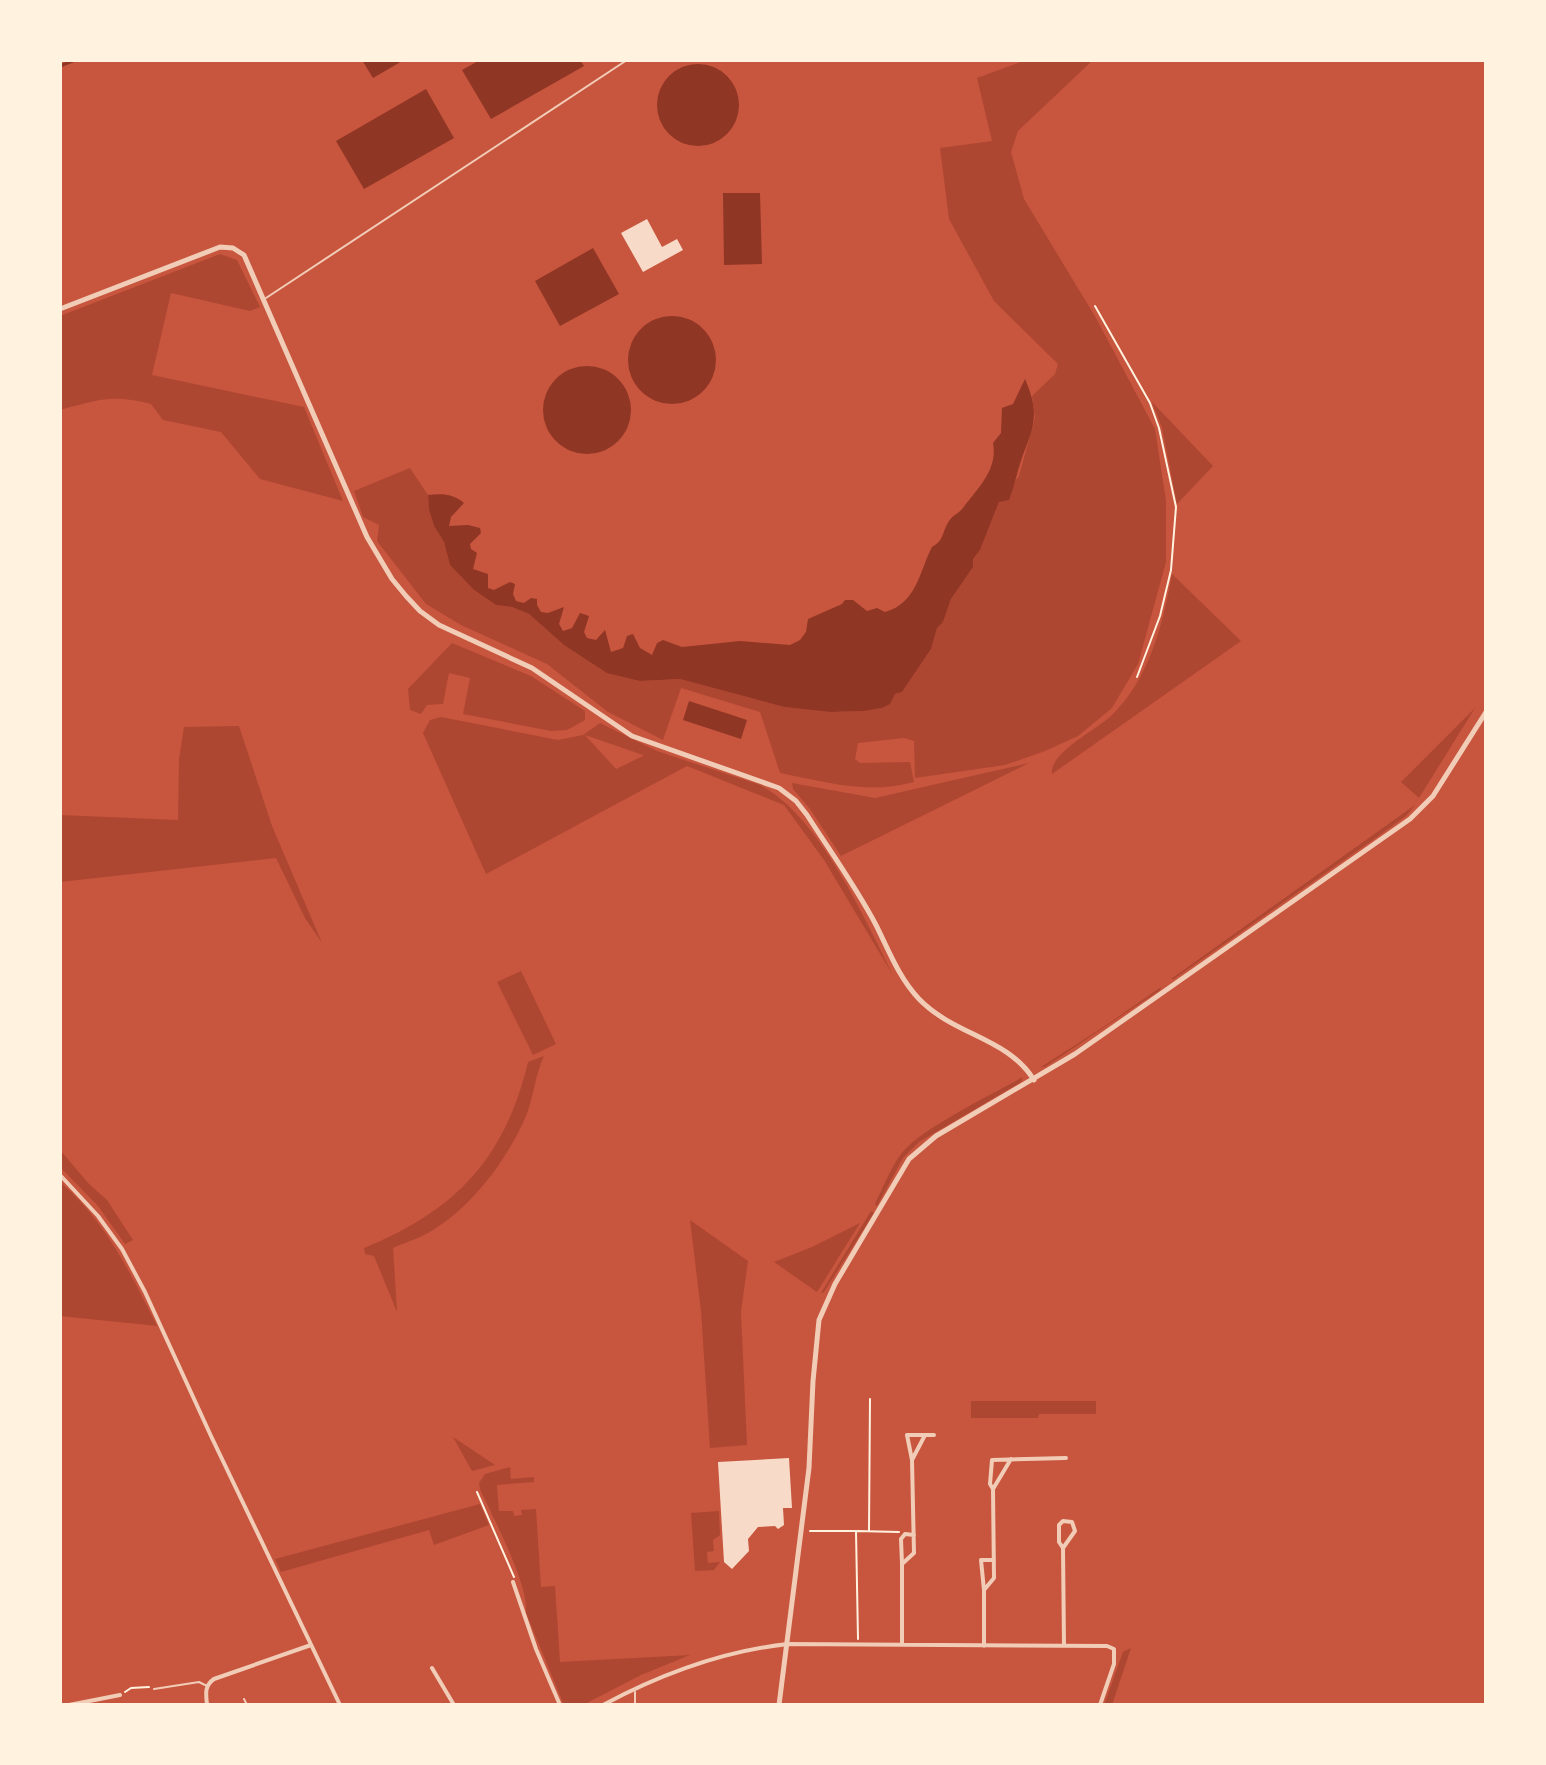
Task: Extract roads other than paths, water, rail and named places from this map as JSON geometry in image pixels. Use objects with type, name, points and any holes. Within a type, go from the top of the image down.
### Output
[{"type":"street","points":[[60,309],[220,247],[233,248],[244,255],[367,537],[392,579],[420,611],[459,635],[532,668],[632,736],[779,788],[796,801],[807,815],[875,924],[894,965],[920,1000],[958,1029],[1009,1052],[1020,1060],[1034,1080]]},
{"type":"street","points":[[779,1705],[811,1447],[816,1335],[825,1302],[909,1159],[936,1136],[1087,1046],[1410,819],[1433,796],[1486,712]]},
{"type":"street","points":[[60,1175],[98,1216],[122,1249],[145,1292],[340,1705]]},
{"type":"street","points":[[902,1564],[914,1553],[912,1460],[907,1435],[934,1435]]},
{"type":"street","points":[[912,1460],[925,1435]]},
{"type":"street","points":[[984,1590],[994,1578],[990,1461],[1066,1458]]},
{"type":"street","points":[[993,1489],[1011,1459]]},
{"type":"street","points":[[1063,1548],[1075,1531],[1072,1522],[1063,1521],[1059,1525],[1059,1542],[1063,1548],[1064,1646]]},
{"type":"street","points":[[902,1645],[901,1539],[905,1534],[914,1535]]},
{"type":"street","points":[[984,1646],[981,1560],[994,1560]]},
{"type":"street","points":[[513,1582],[536,1649],[560,1705]]},
{"type":"street","points":[[603,1705],[719,1656],[752,1648],[788,1644],[858,1644],[1100,1645],[1114,1649],[1114,1664],[1100,1705]]},
{"type":"street","points":[[207,1705],[207,1686],[214,1679],[311,1645]]},
{"type":"street","points":[[432,1668],[454,1705]]},
{"type":"street","points":[[69,1705],[120,1695]]},
{"type":"lane","points":[[265,299],[627,60]]},
{"type":"lane","points":[[154,1689],[199,1682],[207,1686]]},
{"type":"lane","points":[[635,1690],[635,1705]]},
{"type":"lane","points":[[244,1699],[247,1705]]},
{"type":"waterway","points":[[60,66],[75,60]]}]
